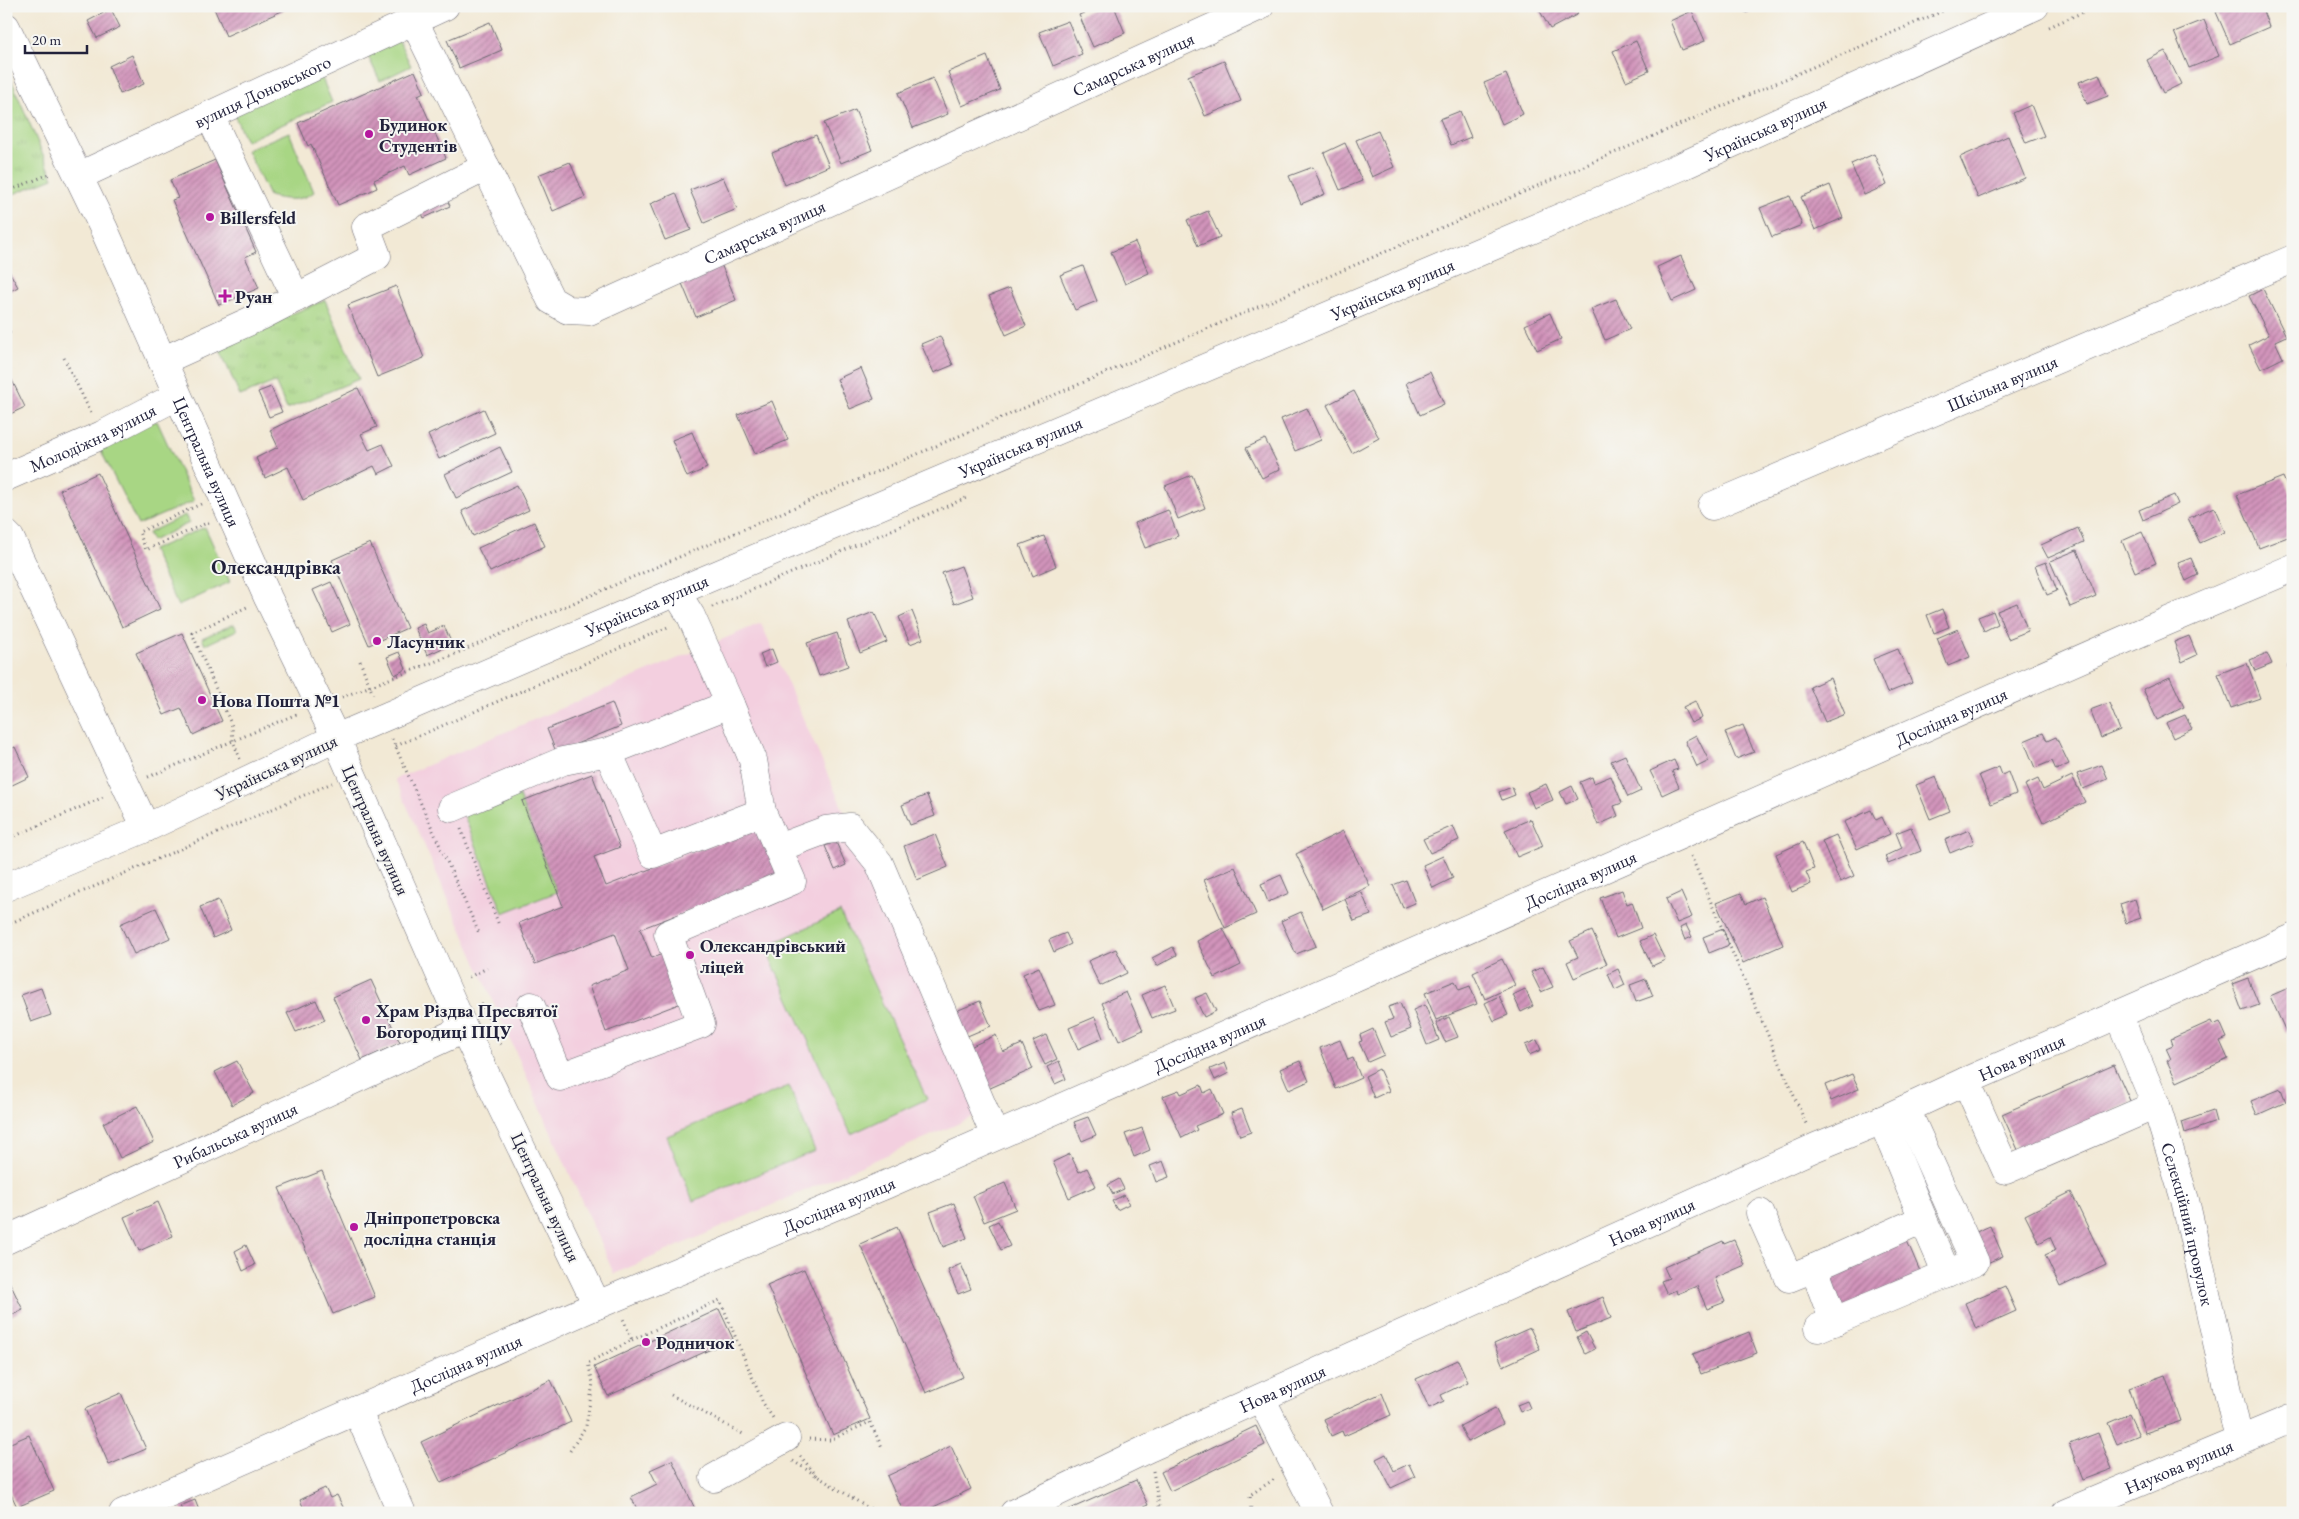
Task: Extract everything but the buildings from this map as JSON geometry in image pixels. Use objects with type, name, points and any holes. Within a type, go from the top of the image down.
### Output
[{"type":"street","name":"вулиця Доновського","points":[[75,168],[210,116],[445,6]]},
{"type":"street","name":"Самарська вулиця","points":[[414,21],[551,300],[568,310],[589,311],[1260,6]]},
{"type":"street","name":"Українська вулиця","points":[[6,887],[146,828],[381,717],[1682,166],[2034,6]]},
{"type":"street","name":"Центральна вулиця","points":[[6,27],[75,168],[268,598],[336,738],[464,1029],[605,1301]]},
{"type":"street","points":[[210,116],[296,298]]},
{"type":"street","points":[[162,361],[296,298],[377,256],[366,227],[486,167]]},
{"type":"street","name":"Шкільна вулиця","points":[[1712,506],[2293,259]]},
{"type":"street","name":"Молодіжна вулиця","points":[[6,477],[102,435],[177,396]]},
{"type":"street","points":[[6,534],[10,538],[146,828]]},
{"type":"street","name":"Дослідна вулиця","points":[[123,1513],[605,1301],[885,1185],[2135,635],[2293,568]]},
{"type":"street","points":[[530,1006],[560,1077],[701,1024],[668,934],[792,882],[762,812],[753,760],[691,616],[676,592]]},
{"type":"street","points":[[452,808],[564,761],[608,752],[730,704]]},
{"type":"street","points":[[608,752],[653,854],[762,812]]},
{"type":"street","points":[[778,848],[826,830],[850,827],[879,863],[995,1136]]},
{"type":"street","name":"Нова вулиця","points":[[1014,1513],[1149,1448],[1816,1147],[1894,1115],[1966,1081],[2293,938]]},
{"type":"street","name":"Селекційний провулок","points":[[2118,1014],[2156,1105],[2185,1200],[2239,1440]]},
{"type":"street","name":"Рибальська вулиця","points":[[6,1240],[464,1029]]},
{"type":"street","points":[[1966,1081],[2006,1170],[2156,1105]]},
{"type":"street","points":[[1894,1115],[1924,1220],[1947,1274]]},
{"type":"street","points":[[1814,1268],[1826,1325],[1975,1262],[1894,1115]]},
{"type":"street","points":[[1760,1213],[1790,1278],[1924,1220]]},
{"type":"street","points":[[1261,1398],[1319,1513]]},
{"type":"street","points":[[357,1410],[402,1513]]},
{"type":"street","name":"Наукова вулиця","points":[[2066,1513],[2293,1418]]},
{"type":"street","points":[[714,1478],[786,1438]]},
{"type":"path","points":[[6,840],[319,705],[455,654],[1954,6]]},
{"type":"path","points":[[6,192],[54,172],[75,168]]},
{"type":"path","points":[[6,233],[12,246]]},
{"type":"path","points":[[64,358],[102,435]]},
{"type":"path","points":[[226,504],[146,550],[138,532],[226,504]]},
{"type":"path","points":[[248,780],[233,741],[232,726],[192,633],[268,598]]},
{"type":"path","points":[[360,661],[381,717],[479,933]]},
{"type":"path","points":[[6,925],[342,778],[346,783],[353,778]]},
{"type":"path","points":[[452,808],[499,925]]},
{"type":"path","points":[[1682,835],[1752,994],[1816,1147]]},
{"type":"path","points":[[469,977],[487,968]]},
{"type":"path","points":[[465,969],[473,986]]},
{"type":"path","points":[[477,994],[505,1054]]},
{"type":"path","points":[[570,1450],[586,1426],[593,1383],[588,1363],[632,1340],[720,1300],[763,1403],[786,1438],[818,1477]]},
{"type":"path","points":[[605,1301],[632,1340]]},
{"type":"path","points":[[786,1438],[830,1440],[870,1422],[882,1447]]},
{"type":"path","points":[[1149,1448],[1160,1513]]},
{"type":"path","points":[[1251,1513],[1250,1495],[1295,1466]]},
{"type":"shaded area","name":"Олександрівський ліцей","points":[[761,623],[978,1115],[614,1274],[395,779]]},
{"type":"green space","points":[[396,35],[411,66],[380,81],[365,50]]},
{"type":"green space","points":[[6,68],[53,178],[6,197]]},
{"type":"green space","points":[[319,71],[332,102],[246,141],[232,110]]},
{"type":"green space","points":[[289,132],[314,192],[298,199],[269,196],[247,150]]},
{"type":"green space","points":[[325,300],[359,379],[287,409],[275,382],[240,396],[218,345]]},
{"type":"green space","points":[[157,421],[194,501],[138,525],[97,443]]},
{"type":"green space","points":[[185,515],[189,523],[152,541],[148,533]]},
{"type":"green space","points":[[205,527],[230,582],[178,606],[152,550]]},
{"type":"green space","points":[[234,624],[237,630],[205,645],[202,638]]},
{"type":"green space","points":[[517,791],[557,892],[503,913],[463,813]]},
{"type":"green space","points":[[840,912],[927,1099],[851,1134],[765,947]]},
{"type":"green space","points":[[789,1086],[815,1151],[693,1201],[667,1136]]},
{"type":"place","name":"Будинок Студентів","points":[[369,134]]},
{"type":"place","name":"Billersfeld","points":[[210,217]]},
{"type":"place","name":"Руан","points":[[225,296]]},
{"type":"place","name":"Ласунчик","points":[[377,641]]},
{"type":"place","name":"Нова Пошта №1","points":[[202,700]]},
{"type":"place","name":"Олександрівський ліцей","points":[[690,955]]},
{"type":"place","name":"Храм Різдва Пресвятої Богородиці ПЦУ","points":[[366,1020]]},
{"type":"place","name":"Дніпропетровска дослідна станція","points":[[354,1227]]},
{"type":"place","name":"Родничок","points":[[646,1342]]},
{"type":"district","name":"Олександрівка","points":[[276,567]]}]
